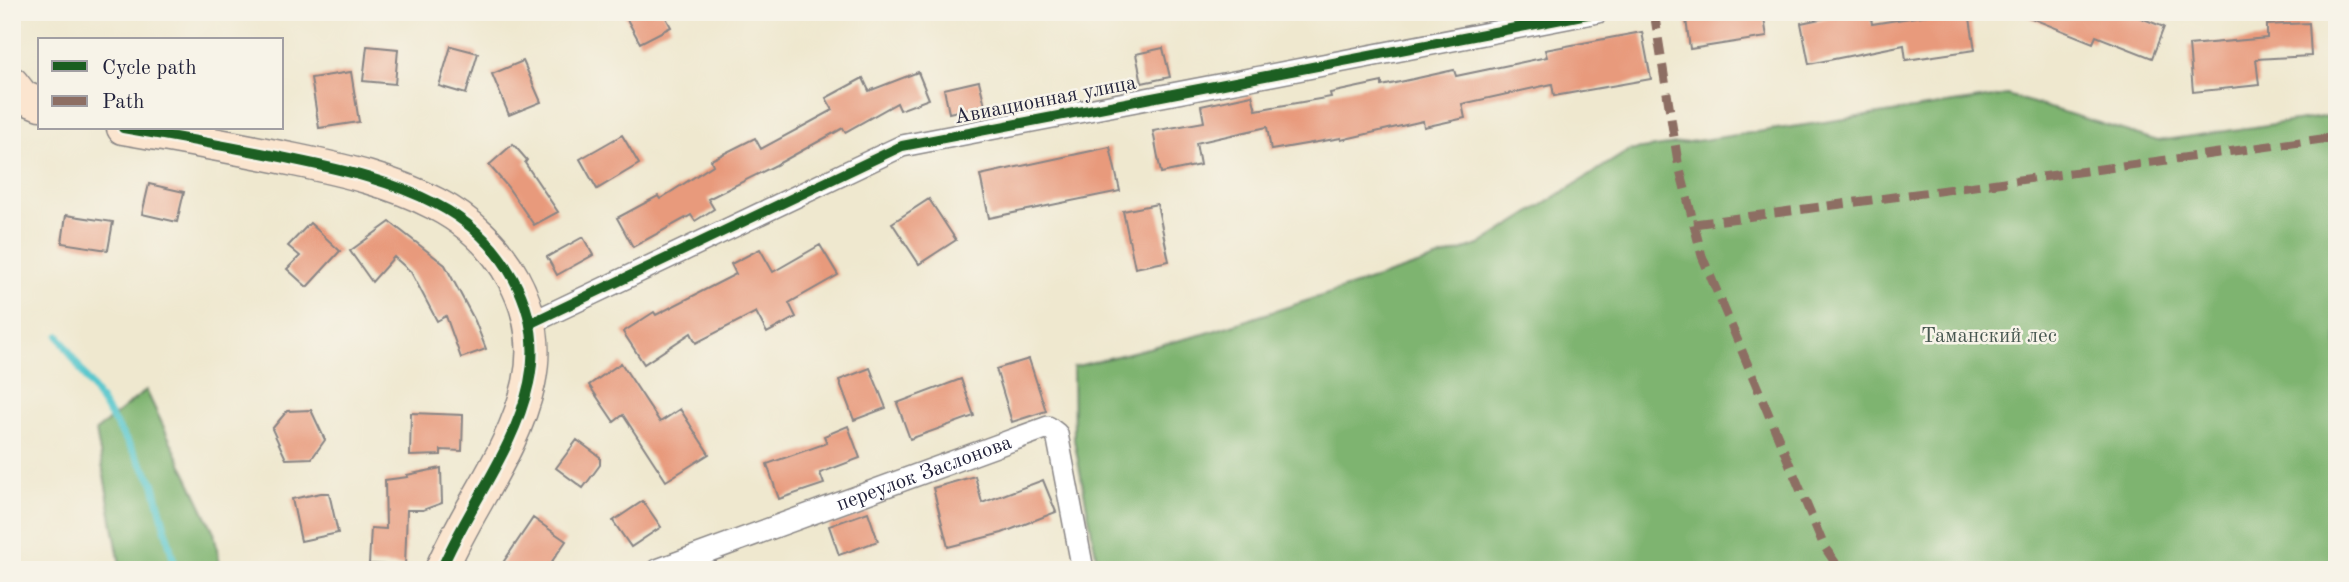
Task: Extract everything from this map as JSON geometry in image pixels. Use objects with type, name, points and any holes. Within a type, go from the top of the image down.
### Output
[{"type":"street","name":"Авиационная улица","points":[[531,323],[902,146],[1598,12]]},
{"type":"street","points":[[12,83],[23,97],[38,103]]},
{"type":"street","points":[[133,130],[341,170],[394,186],[438,205],[472,229],[498,255],[518,287],[531,323],[533,353],[529,383],[518,419],[501,457],[441,570]]},
{"type":"street","name":"переулок Заслонова","points":[[657,570],[1048,427],[1057,434],[1083,570]]},
{"type":"green space","name":"Таманский лес","points":[[2007,95],[2158,141],[2337,115],[2337,570],[1099,570],[1074,440],[1073,367],[1204,334],[1479,245],[1628,151]]},
{"type":"green space","points":[[146,390],[214,532],[221,570],[121,570],[96,431]]},
{"type":"building","points":[[623,12],[663,12],[671,27],[640,43]]},
{"type":"building","points":[[1685,12],[1763,12],[1767,37],[1690,49]]},
{"type":"building","points":[[1854,12],[1870,12],[1872,24],[1947,12],[1969,12],[1975,50],[1906,60],[1904,45],[1809,64],[1801,23]]},
{"type":"building","points":[[2016,12],[2126,12],[2164,27],[2152,58],[2096,36],[2093,43]]},
{"type":"building","points":[[2309,23],[2311,56],[2256,59],[2259,85],[2193,92],[2189,45],[2267,38],[2267,25]]},
{"type":"building","points":[[1642,32],[1651,79],[1554,96],[1552,84],[1462,104],[1465,118],[1424,127],[1423,121],[1341,140],[1271,150],[1267,127],[1196,143],[1200,165],[1161,173],[1153,131],[1204,122],[1201,106],[1252,95],[1256,110],[1331,97],[1330,93],[1382,82],[1382,86],[1454,70],[1456,76],[1547,57],[1545,50]]},
{"type":"building","points":[[367,46],[398,49],[395,84],[363,81]]},
{"type":"building","points":[[451,46],[478,53],[466,94],[439,86]]},
{"type":"building","points":[[1163,48],[1170,77],[1142,83],[1136,54]]},
{"type":"building","points":[[523,61],[541,102],[509,115],[492,74]]},
{"type":"building","points":[[351,72],[359,122],[319,128],[311,78]]},
{"type":"building","points":[[918,72],[929,99],[900,110],[897,103],[845,132],[843,128],[708,199],[714,209],[695,221],[691,215],[633,247],[617,218],[658,196],[660,199],[713,165],[711,160],[755,138],[761,149],[833,110],[826,98],[863,78],[869,91]]},
{"type":"building","points":[[979,81],[985,105],[949,113],[944,89]]},
{"type":"building","points":[[622,135],[639,164],[597,189],[580,159]]},
{"type":"building","points":[[513,144],[527,160],[525,163],[558,212],[534,225],[489,165]]},
{"type":"building","points":[[1110,147],[1120,191],[989,218],[980,175]]},
{"type":"building","points":[[149,184],[184,192],[177,222],[142,214]]},
{"type":"building","points":[[929,199],[956,240],[919,264],[892,223]]},
{"type":"building","points":[[1157,204],[1169,261],[1135,268],[1123,211]]},
{"type":"building","points":[[66,215],[113,222],[108,250],[62,243]]},
{"type":"building","points":[[390,222],[445,265],[475,321],[486,349],[461,358],[446,316],[437,321],[411,272],[394,257],[372,282],[350,251]]},
{"type":"building","points":[[310,223],[340,251],[307,287],[287,269],[300,256],[288,246]]},
{"type":"building","points":[[583,237],[593,255],[557,275],[547,257]]},
{"type":"building","points":[[820,245],[838,275],[789,303],[796,317],[767,333],[756,312],[696,343],[691,333],[644,364],[623,332],[654,312],[656,315],[736,274],[731,264],[760,249],[773,272]]},
{"type":"building","points":[[1029,359],[1046,411],[1012,422],[996,369]]},
{"type":"building","points":[[621,363],[660,422],[680,409],[709,454],[666,481],[623,415],[614,422],[589,385]]},
{"type":"building","points":[[870,368],[886,408],[854,420],[839,380]]},
{"type":"building","points":[[961,379],[974,416],[910,439],[897,403]]},
{"type":"building","points":[[311,410],[325,440],[312,458],[286,459],[272,429],[287,411]]},
{"type":"building","points":[[411,413],[463,415],[462,451],[441,450],[441,455],[410,456]]},
{"type":"building","points":[[848,426],[860,458],[820,473],[824,484],[779,499],[767,464],[827,443],[824,436]]},
{"type":"building","points":[[577,440],[600,457],[600,465],[583,488],[556,468]]},
{"type":"building","points":[[441,468],[442,503],[423,510],[407,510],[405,566],[369,564],[371,528],[386,529],[385,480]]},
{"type":"building","points":[[975,476],[982,503],[1043,480],[1056,512],[1002,533],[948,547],[933,488]]},
{"type":"building","points":[[329,493],[338,533],[301,541],[292,499]]},
{"type":"building","points":[[643,501],[661,527],[631,547],[613,521]]},
{"type":"building","points":[[868,512],[878,541],[839,555],[829,526]]},
{"type":"building","points":[[533,518],[566,541],[546,570],[498,570]]},
{"type":"waterway","points":[[59,336],[153,482],[176,570]]},
{"type":"marked path","points":[[1654,12],[1678,162],[1702,256],[1824,546],[1840,570]]},
{"type":"marked path","points":[[1694,224],[2337,137]]},
{"type":"cycle path","points":[[531,323],[902,146],[1598,12]]},
{"type":"cycle path","points":[[134,130],[295,160],[385,183],[419,196],[460,218],[499,256],[524,303],[532,355],[529,383],[522,408],[502,456],[441,570]]}]
